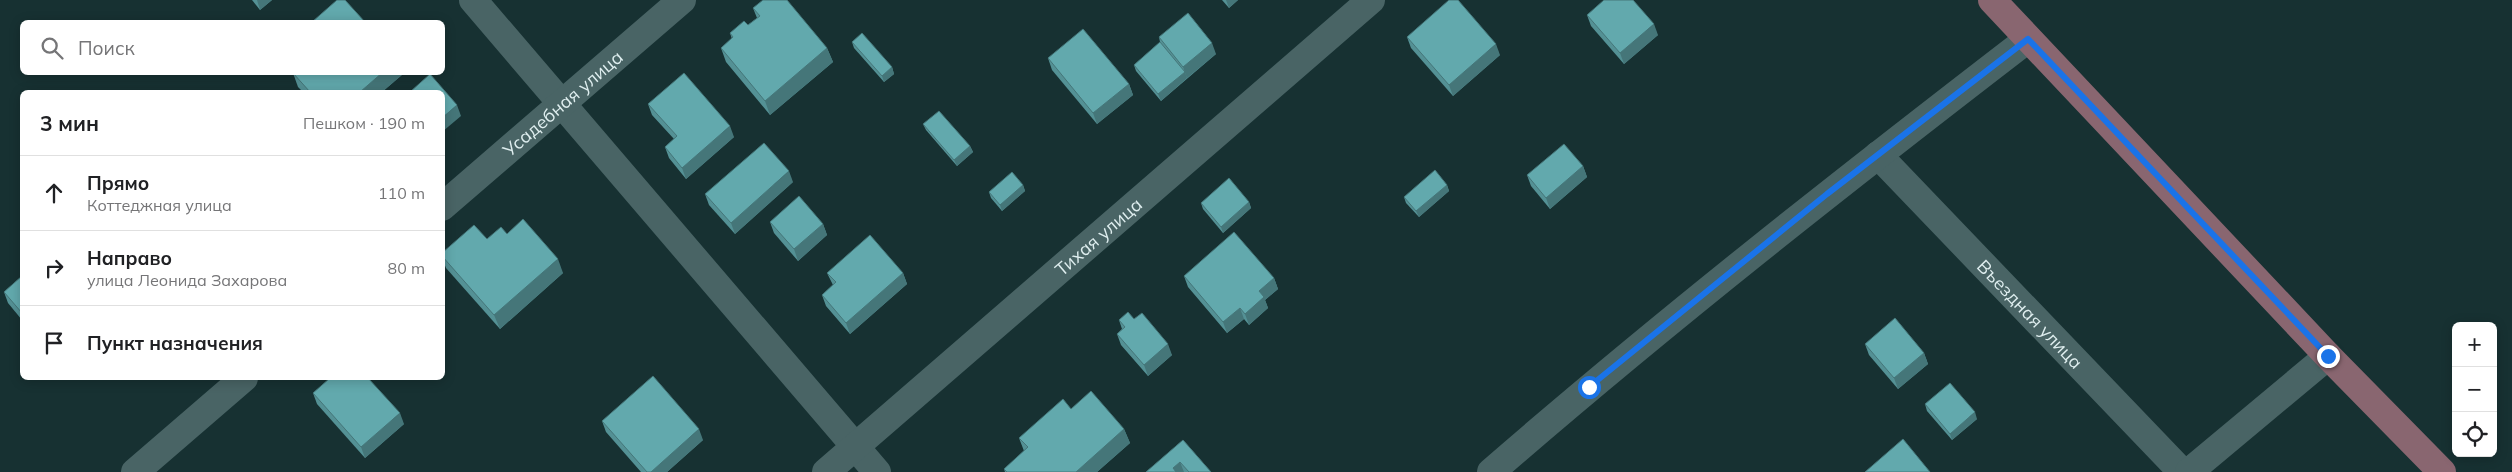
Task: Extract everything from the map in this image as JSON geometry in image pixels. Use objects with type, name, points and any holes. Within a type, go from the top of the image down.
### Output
[{"type":"main road","points":[[1992,0],[2328,356],[2442,472]]},
{"type":"street","points":[[473,0],[877,472]]},
{"type":"street","name":"Усадебная улица","points":[[445,203],[682,0]]},
{"type":"street","name":"Тихая улица","points":[[826,472],[1371,0]]},
{"type":"street","points":[[1491,472],[1589,387],[1878,155],[2028,39]]},
{"type":"street","name":"Въездная улица","points":[[1878,155],[2182,472]]},
{"type":"street","points":[[2189,472],[2328,356]]},
{"type":"street","points":[[135,472],[242,380]]},
{"type":"building","points":[[337,0],[345,0],[363,20],[314,20]]},
{"type":"building","points":[[763,0],[787,0],[827,48],[765,101],[721,48],[733,37],[730,33],[744,21],[748,25],[760,16],[753,8]]},
{"type":"building","points":[[1449,0],[1458,0],[1496,44],[1449,85],[1407,37]]},
{"type":"building","points":[[1604,0],[1633,0],[1654,24],[1620,53],[1587,15]]},
{"type":"building","points":[[1188,13],[1212,43],[1183,67],[1159,37]]},
{"type":"building","points":[[1083,29],[1129,84],[1093,113],[1048,58]]},
{"type":"building","points":[[862,33],[892,67],[882,76],[852,42]]},
{"type":"building","points":[[1160,42],[1185,72],[1158,94],[1134,65]]},
{"type":"building","points":[[684,73],[730,126],[682,168],[665,147],[677,136],[648,104]]},
{"type":"building","points":[[295,75],[380,75],[362,90],[308,90]]},
{"type":"building","points":[[431,75],[444,90],[412,90]]},
{"type":"building","points":[[445,91],[457,105],[445,115]]},
{"type":"building","points":[[939,111],[970,146],[954,160],[923,124]]},
{"type":"building","points":[[764,143],[789,171],[731,223],[705,194]]},
{"type":"building","points":[[1564,144],[1583,166],[1546,198],[1527,175]]},
{"type":"building","points":[[1435,170],[1447,185],[1416,211],[1404,197]]},
{"type":"building","points":[[1012,172],[1023,185],[1000,205],[989,192]]},
{"type":"building","points":[[1229,178],[1249,202],[1221,227],[1201,203]]},
{"type":"building","points":[[799,196],[823,224],[794,249],[770,222]]},
{"type":"building","points":[[523,219],[558,259],[494,315],[445,259],[445,250],[474,225],[487,239],[501,227],[507,234]]},
{"type":"building","points":[[1234,232],[1274,278],[1259,291],[1264,297],[1245,314],[1240,308],[1223,322],[1184,276]]},
{"type":"building","points":[[870,235],[903,273],[846,323],[822,295],[836,282],[827,273]]},
{"type":"building","points":[[20,278],[20,311],[4,292]]},
{"type":"building","points":[[1128,312],[1134,319],[1142,313],[1168,344],[1144,365],[1117,334],[1125,327],[1119,320]]},
{"type":"building","points":[[1895,318],[1924,353],[1894,378],[1865,344]]},
{"type":"building","points":[[653,376],[699,429],[651,472],[647,472],[602,421]]},
{"type":"building","points":[[328,380],[370,380],[400,413],[361,447],[313,393]]},
{"type":"building","points":[[1950,383],[1975,412],[1950,434],[1925,404]]},
{"type":"building","points":[[1091,391],[1124,429],[1076,472],[1007,472],[1004,469],[1028,447],[1019,438],[1063,399],[1071,409]]},
{"type":"building","points":[[1903,439],[1930,472],[1865,472]]},
{"type":"building","points":[[1183,440],[1211,472],[1189,472],[1180,462],[1173,468],[1176,472],[1146,472]]},
{"type":"route","points":[[1589,387],[1827,194],[2028,39],[2328,356]]}]
